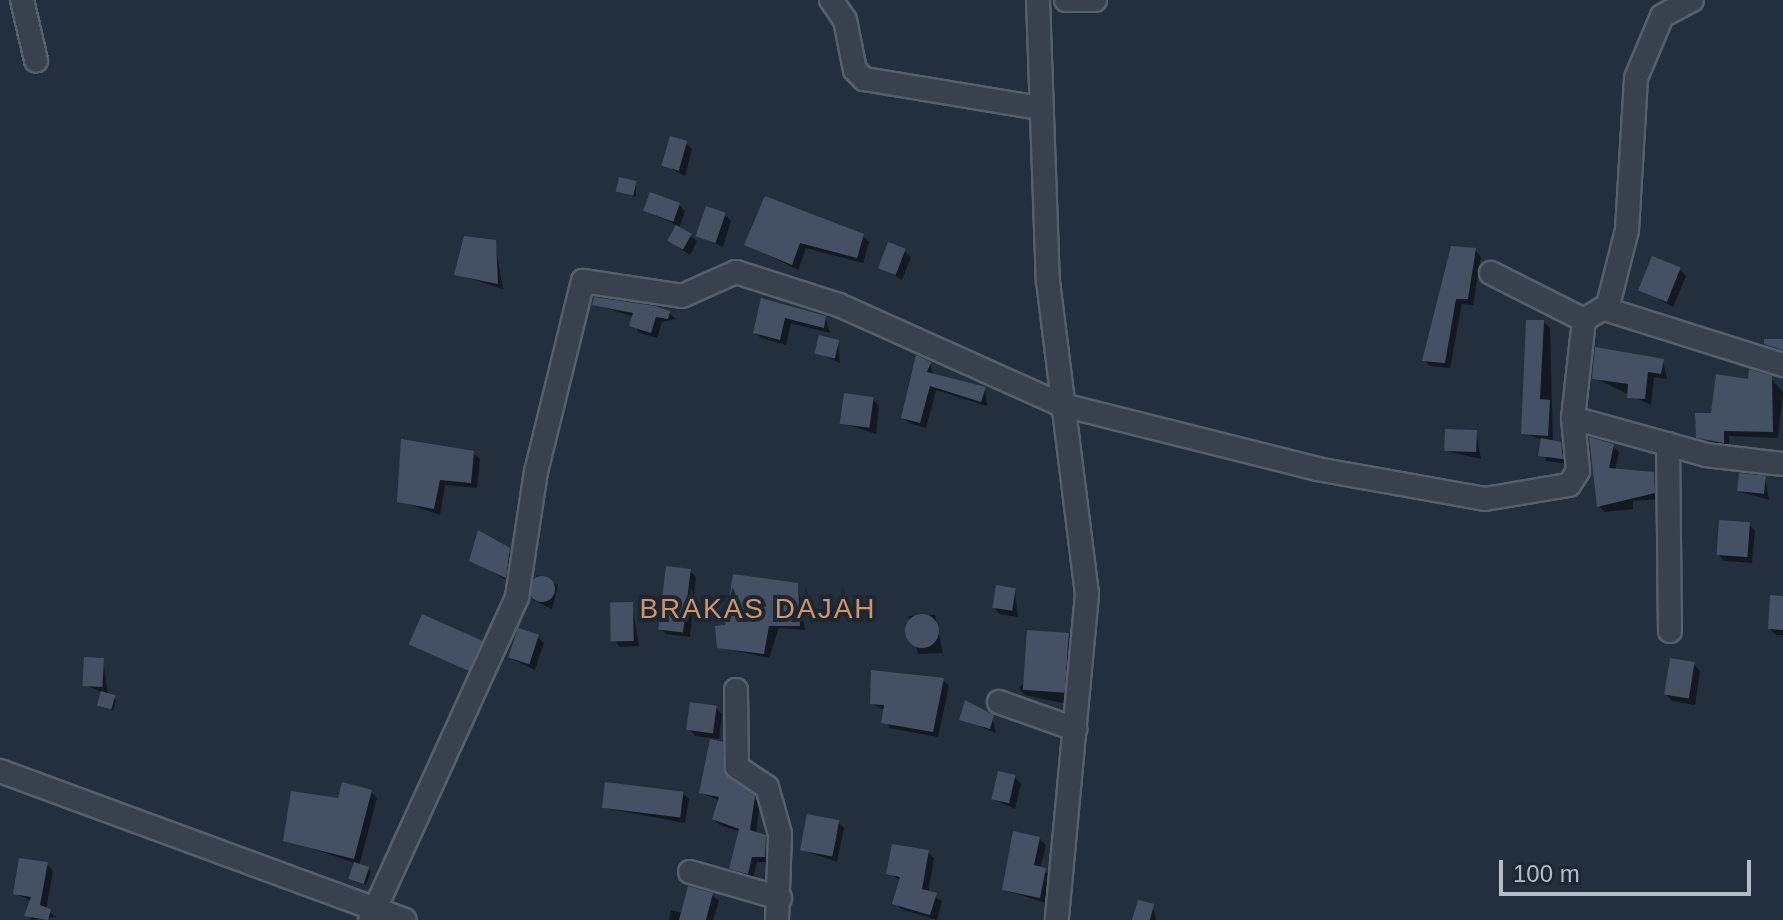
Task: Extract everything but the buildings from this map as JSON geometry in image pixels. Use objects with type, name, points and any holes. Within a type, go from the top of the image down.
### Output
[{"type":"street","points":[[22,0],[36,60]]},
{"type":"street","points":[[831,0],[845,20],[855,70],[864,79],[1039,108]]},
{"type":"street","points":[[1038,0],[1039,108],[1059,404],[1087,594],[1057,920]]},
{"type":"street","points":[[1066,0],[1095,0]]},
{"type":"street","points":[[1605,309],[1627,230],[1636,78],[1662,16],[1692,0]]},
{"type":"street","points":[[373,914],[517,597],[536,472],[583,281],[682,296],[736,272],[839,305],[1059,404],[1317,469],[1485,499],[1575,481],[1573,418],[1584,320]]},
{"type":"street","points":[[1491,273],[1584,320]]},
{"type":"street","points":[[1584,320],[1605,309],[1783,365]]},
{"type":"street","points":[[1573,418],[1668,444],[1783,464]]},
{"type":"street","points":[[1668,444],[1670,631]]},
{"type":"street","points":[[690,872],[778,909],[770,794],[737,767],[736,690]]},
{"type":"street","points":[[999,702],[1075,729]]},
{"type":"street","points":[[0,771],[373,914],[404,920]]},
{"type":"district","name":"BRAKAS DAJAH","points":[[758,609]]}]
